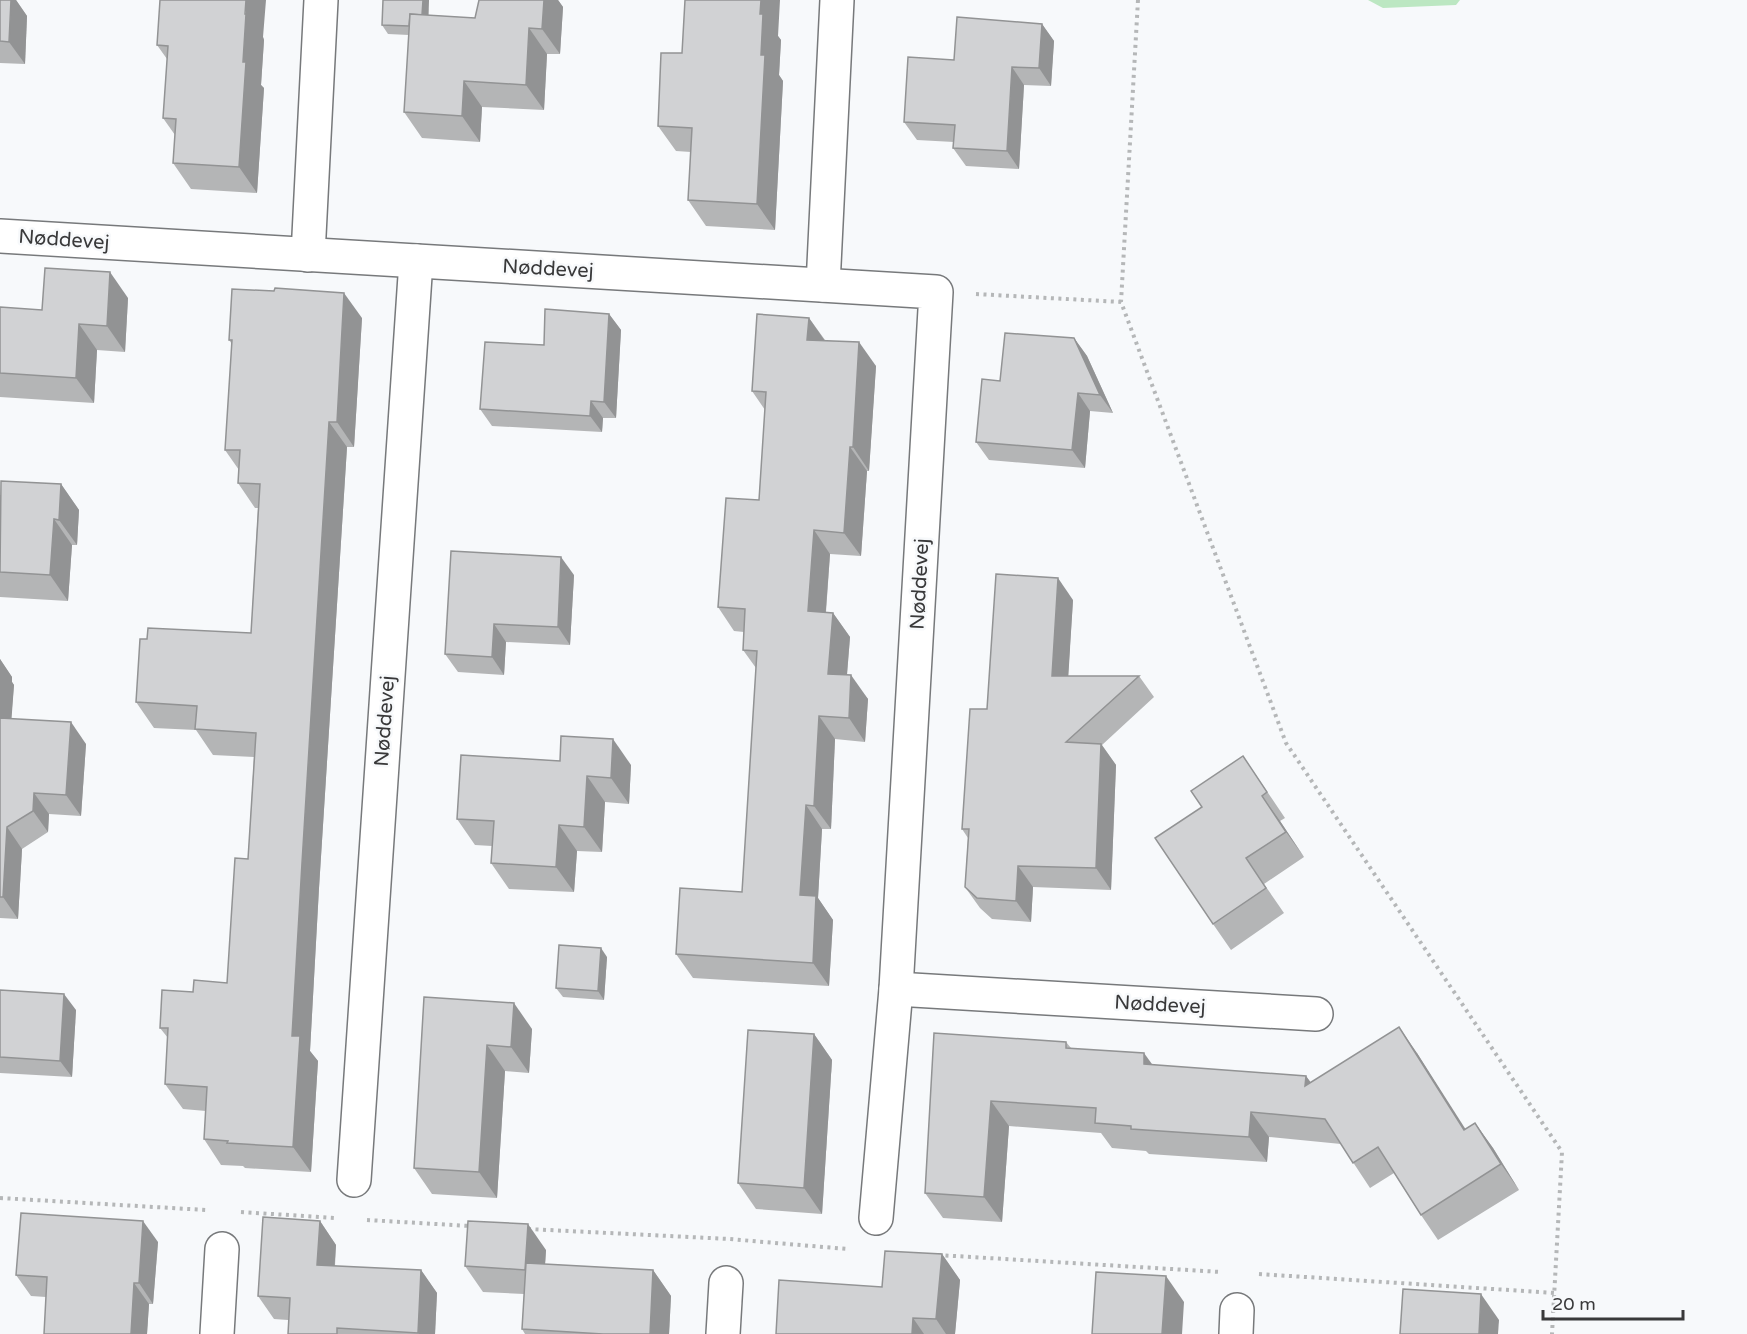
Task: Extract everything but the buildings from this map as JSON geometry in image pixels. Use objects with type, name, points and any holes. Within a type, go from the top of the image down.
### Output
[{"type":"street","points":[[308,255],[321,0]]},
{"type":"street","points":[[823,285],[837,0]]},
{"type":"street","name":"Nøddevej","points":[[0,236],[936,292],[896,989],[876,1218]]},
{"type":"street","name":"Nøddevej","points":[[354,1180],[416,261]]},
{"type":"street","name":"Nøddevej","points":[[896,989],[1316,1014]]},
{"type":"street","points":[[217,1334],[222,1249]]},
{"type":"street","points":[[723,1334],[726,1282]]},
{"type":"path","points":[[1138,0],[1121,302],[1286,743],[1562,1152],[1552,1334]]},
{"type":"path","points":[[936,292],[1121,302]]},
{"type":"path","points":[[0,1198],[215,1210]]},
{"type":"path","points":[[238,1212],[340,1219]]},
{"type":"path","points":[[363,1220],[481,1226]]},
{"type":"path","points":[[517,1228],[729,1239],[851,1249]]},
{"type":"path","points":[[932,1254],[1224,1272]]},
{"type":"path","points":[[1247,1273],[1555,1293]]},
{"type":"green space","points":[[1368,0],[1460,0],[1456,5],[1383,8]]}]
